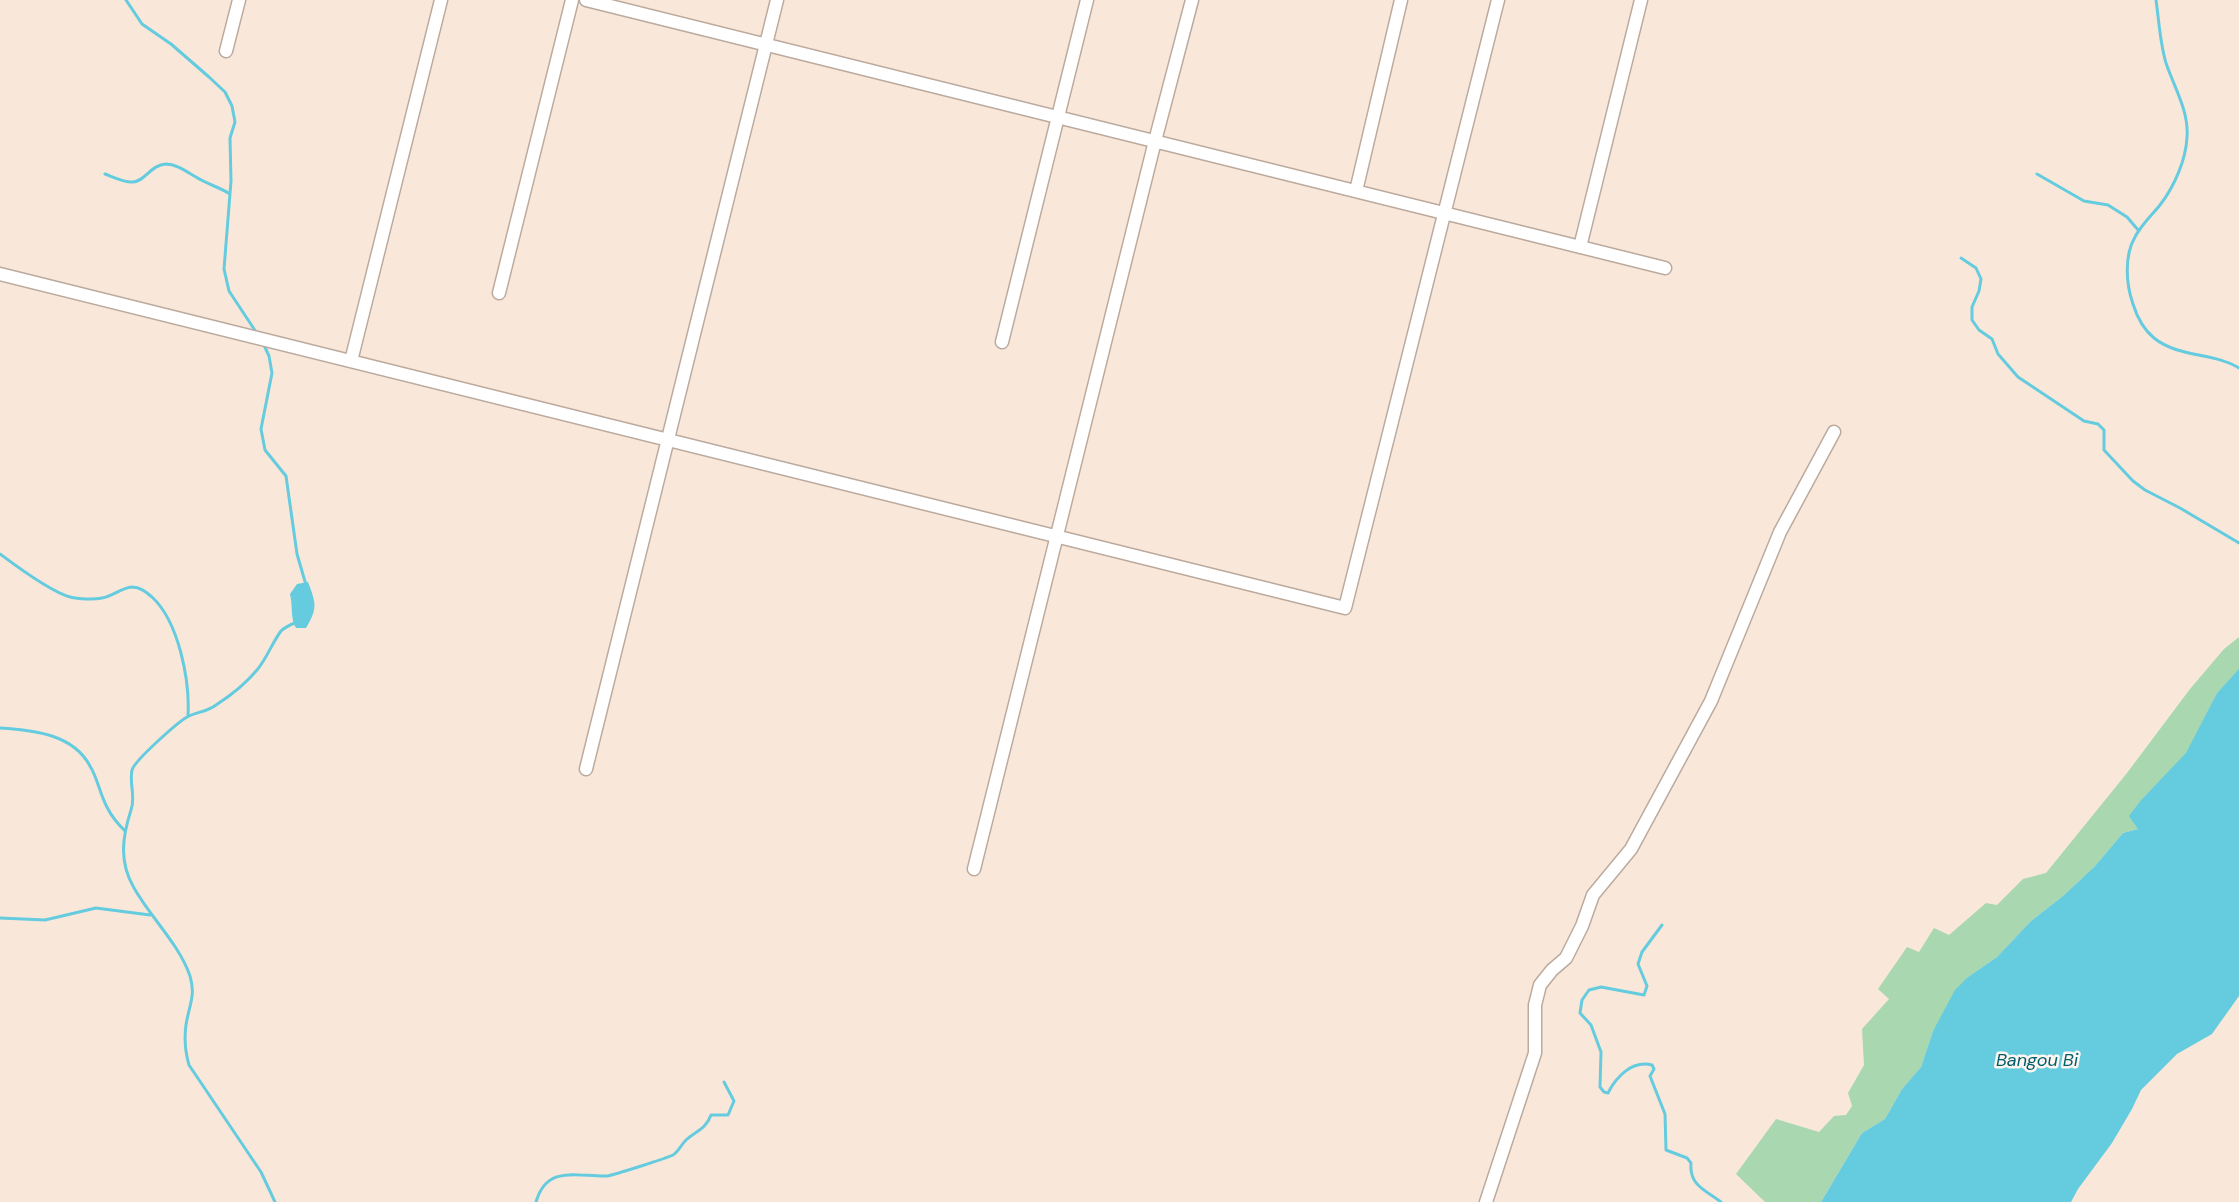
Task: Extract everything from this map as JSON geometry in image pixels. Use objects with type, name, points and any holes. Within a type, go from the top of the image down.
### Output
[{"type":"street","points":[[226,51],[239,0]]},
{"type":"street","points":[[351,362],[441,0]]},
{"type":"street","points":[[499,294],[572,0]]},
{"type":"street","points":[[586,0],[1665,268]]},
{"type":"street","points":[[586,769],[777,0]]},
{"type":"street","points":[[1002,342],[1087,0]]},
{"type":"street","points":[[974,869],[1192,0]]},
{"type":"street","points":[[1356,191],[1401,0]]},
{"type":"street","points":[[0,274],[1345,608],[1498,0]]},
{"type":"street","points":[[1580,247],[1641,0]]},
{"type":"street","points":[[1486,1202],[1535,1053],[1535,1005],[1540,985],[1566,958],[1582,926],[1593,895],[1631,849],[1706,711],[1780,532],[1834,432]]},
{"type":"green space","points":[[2239,637],[2239,670],[2217,693],[2187,753],[2142,799],[2138,829],[2123,833],[2095,866],[2063,896],[2031,921],[1997,957],[1968,977],[1933,1031],[1921,1067],[1902,1089],[1885,1119],[1862,1133],[1821,1202],[1765,1202],[1736,1174],[1776,1119],[1819,1132],[1834,1116],[1846,1115],[1852,1106],[1848,1093],[1864,1065],[1862,1029],[1889,999],[1878,989],[1907,947],[1919,952],[1934,928],[1949,935],[1986,903],[1997,905],[2023,879],[2046,873],[2127,773],[2190,689],[2224,649]]},
{"type":"water","points":[[308,582],[314,601],[314,610],[306,628],[296,628],[290,594],[297,584]]},
{"type":"water","name":"Bangou Bi","points":[[2239,669],[2239,996],[2212,1034],[2177,1054],[2141,1090],[2112,1143],[2071,1202],[1821,1202],[1862,1133],[1885,1119],[1902,1089],[1921,1067],[1933,1031],[1955,990],[1968,977],[1997,957],[2031,921],[2063,896],[2095,866],[2123,833],[2138,829],[2129,816],[2186,753],[2217,693]]},
{"type":"waterway","points":[[126,0],[142,24],[171,44],[209,77],[225,92],[232,106],[235,122],[230,138],[231,181],[224,269],[229,291],[258,335]]},
{"type":"waterway","points":[[2156,0],[2164,55],[2186,118],[2187,137],[2182,164],[2170,190],[2140,228],[2131,245],[2127,270],[2131,296],[2136,314],[2154,338],[2174,349],[2218,359],[2239,368]]},
{"type":"waterway","points":[[105,174],[133,182],[141,179],[156,167],[170,164],[230,194]]},
{"type":"waterway","points":[[2037,174],[2084,201],[2108,205],[2127,217],[2139,231]]},
{"type":"waterway","points":[[1961,258],[1976,268],[1981,279],[1972,307],[1972,320],[1979,330],[1992,339],[1998,354],[2018,377],[2084,421],[2098,424],[2104,430],[2104,450],[2133,481],[2239,543]]},
{"type":"waterway","points":[[263,343],[269,356],[272,373],[261,429],[265,450],[286,476],[297,554],[306,585]]},
{"type":"waterway","points":[[0,554],[24,572],[70,597],[99,599],[132,587],[152,597],[161,608],[176,636],[185,670],[188,716]]},
{"type":"waterway","points":[[275,1202],[261,1172],[189,1065],[185,1035],[192,995],[190,976],[179,953],[129,878],[124,859],[124,840],[132,805],[131,775],[140,758],[190,715],[213,707],[243,684],[261,665],[281,631],[297,622]]},
{"type":"waterway","points":[[0,728],[26,730],[51,736],[63,740],[83,755],[95,776],[108,809],[125,831]]},
{"type":"waterway","points":[[0,918],[45,920],[96,908],[150,915]]},
{"type":"waterway","points":[[1662,925],[1642,952],[1638,964],[1647,986],[1644,995],[1601,987],[1589,990],[1582,1000],[1580,1013],[1591,1025],[1601,1052],[1600,1087],[1608,1093],[1615,1081],[1631,1067],[1652,1065],[1654,1069],[1650,1076],[1665,1114],[1666,1150],[1687,1158],[1691,1163],[1695,1182],[1721,1202]]},
{"type":"waterway","points":[[536,1202],[541,1190],[556,1177],[565,1175],[607,1176],[673,1155],[686,1140],[704,1127],[711,1115],[728,1115],[734,1101],[724,1082]]}]
